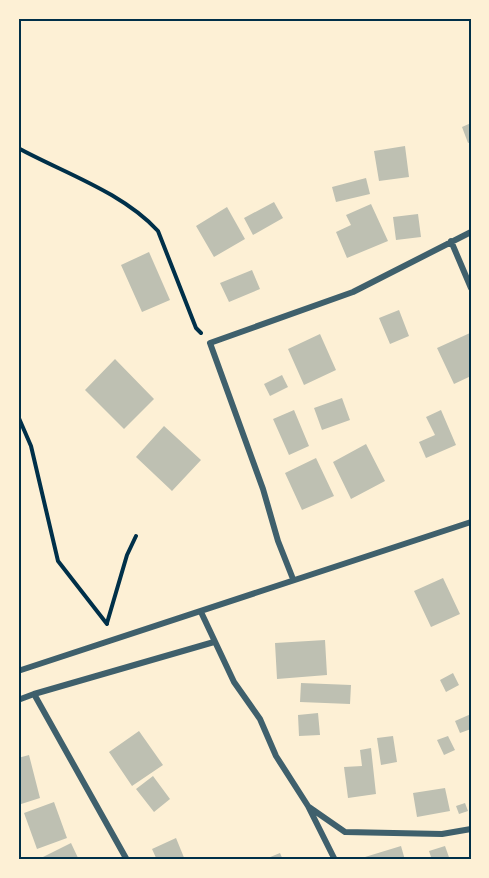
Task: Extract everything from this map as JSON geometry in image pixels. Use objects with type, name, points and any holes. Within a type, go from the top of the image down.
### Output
[{"type":"street","points":[[294,579],[278,542],[263,489],[210,343],[353,292],[471,232]]},
{"type":"street","points":[[451,241],[471,288]]},
{"type":"street","points":[[18,671],[471,522]]},
{"type":"street","points":[[201,612],[234,682],[260,719],[276,756],[308,806],[335,860]]},
{"type":"street","points":[[18,700],[214,642]]},
{"type":"street","points":[[34,694],[127,860]]},
{"type":"street","points":[[308,806],[345,832],[442,834],[471,829]]},
{"type":"path","points":[[18,148],[92,185],[149,221],[158,231],[196,327],[210,343]]},
{"type":"path","points":[[18,416],[31,446],[58,561],[107,624]]},
{"type":"path","points":[[101,644],[127,555],[136,536]]},
{"type":"building","points":[[471,123],[471,142],[468,143],[462,127]]},
{"type":"building","points":[[405,146],[409,177],[379,181],[374,151]]},
{"type":"building","points":[[366,178],[370,194],[336,202],[332,187]]},
{"type":"building","points":[[274,202],[283,218],[253,235],[244,218]]},
{"type":"building","points":[[371,204],[388,241],[347,258],[336,232],[351,225],[346,215]]},
{"type":"building","points":[[227,207],[245,239],[214,257],[196,226]]},
{"type":"building","points":[[418,214],[421,237],[396,240],[393,217]]},
{"type":"building","points":[[149,252],[170,300],[142,312],[121,265]]},
{"type":"building","points":[[252,270],[260,289],[229,302],[220,283]]},
{"type":"building","points":[[399,310],[409,336],[390,344],[379,318]]},
{"type":"building","points":[[470,333],[471,376],[454,384],[437,348]]},
{"type":"building","points":[[320,334],[336,370],[304,385],[288,349]]},
{"type":"building","points":[[115,359],[154,399],[124,429],[85,390]]},
{"type":"building","points":[[282,375],[288,387],[270,396],[264,384]]},
{"type":"building","points":[[342,398],[350,420],[322,430],[314,408]]},
{"type":"building","points":[[294,410],[309,446],[289,455],[273,419]]},
{"type":"building","points":[[441,410],[456,445],[426,458],[419,442],[435,435],[426,417]]},
{"type":"building","points":[[164,426],[201,460],[172,491],[136,457]]},
{"type":"building","points":[[366,444],[385,481],[351,499],[333,462]]},
{"type":"building","points":[[316,458],[334,496],[302,510],[285,473]]},
{"type":"building","points":[[443,578],[460,614],[431,627],[414,591]]},
{"type":"building","points":[[325,640],[327,675],[277,679],[275,643]]},
{"type":"building","points":[[453,673],[459,685],[446,692],[440,680]]},
{"type":"building","points":[[301,683],[351,685],[350,704],[300,702]]},
{"type":"building","points":[[318,713],[320,735],[299,736],[298,715]]},
{"type":"building","points":[[471,714],[471,729],[460,733],[455,721]]},
{"type":"building","points":[[139,731],[163,765],[132,786],[109,752]]},
{"type":"building","points":[[393,736],[397,762],[381,765],[377,738]]},
{"type":"building","points":[[448,736],[455,750],[444,755],[437,740]]},
{"type":"building","points":[[371,748],[376,794],[348,798],[344,767],[362,766],[360,750]]},
{"type":"building","points":[[29,755],[40,798],[18,805],[18,758]]},
{"type":"building","points":[[153,776],[170,799],[154,812],[136,789]]},
{"type":"building","points":[[445,788],[450,811],[417,817],[413,793]]},
{"type":"building","points":[[54,802],[67,838],[37,849],[24,813]]},
{"type":"building","points":[[465,803],[468,811],[459,814],[456,806]]},
{"type":"building","points":[[176,838],[185,860],[157,860],[152,849]]},
{"type":"building","points":[[71,843],[79,860],[37,860]]},
{"type":"building","points":[[401,846],[405,860],[366,860],[365,857]]},
{"type":"building","points":[[445,846],[450,860],[432,860],[429,851]]},
{"type":"building","points":[[280,853],[283,860],[263,860]]}]
